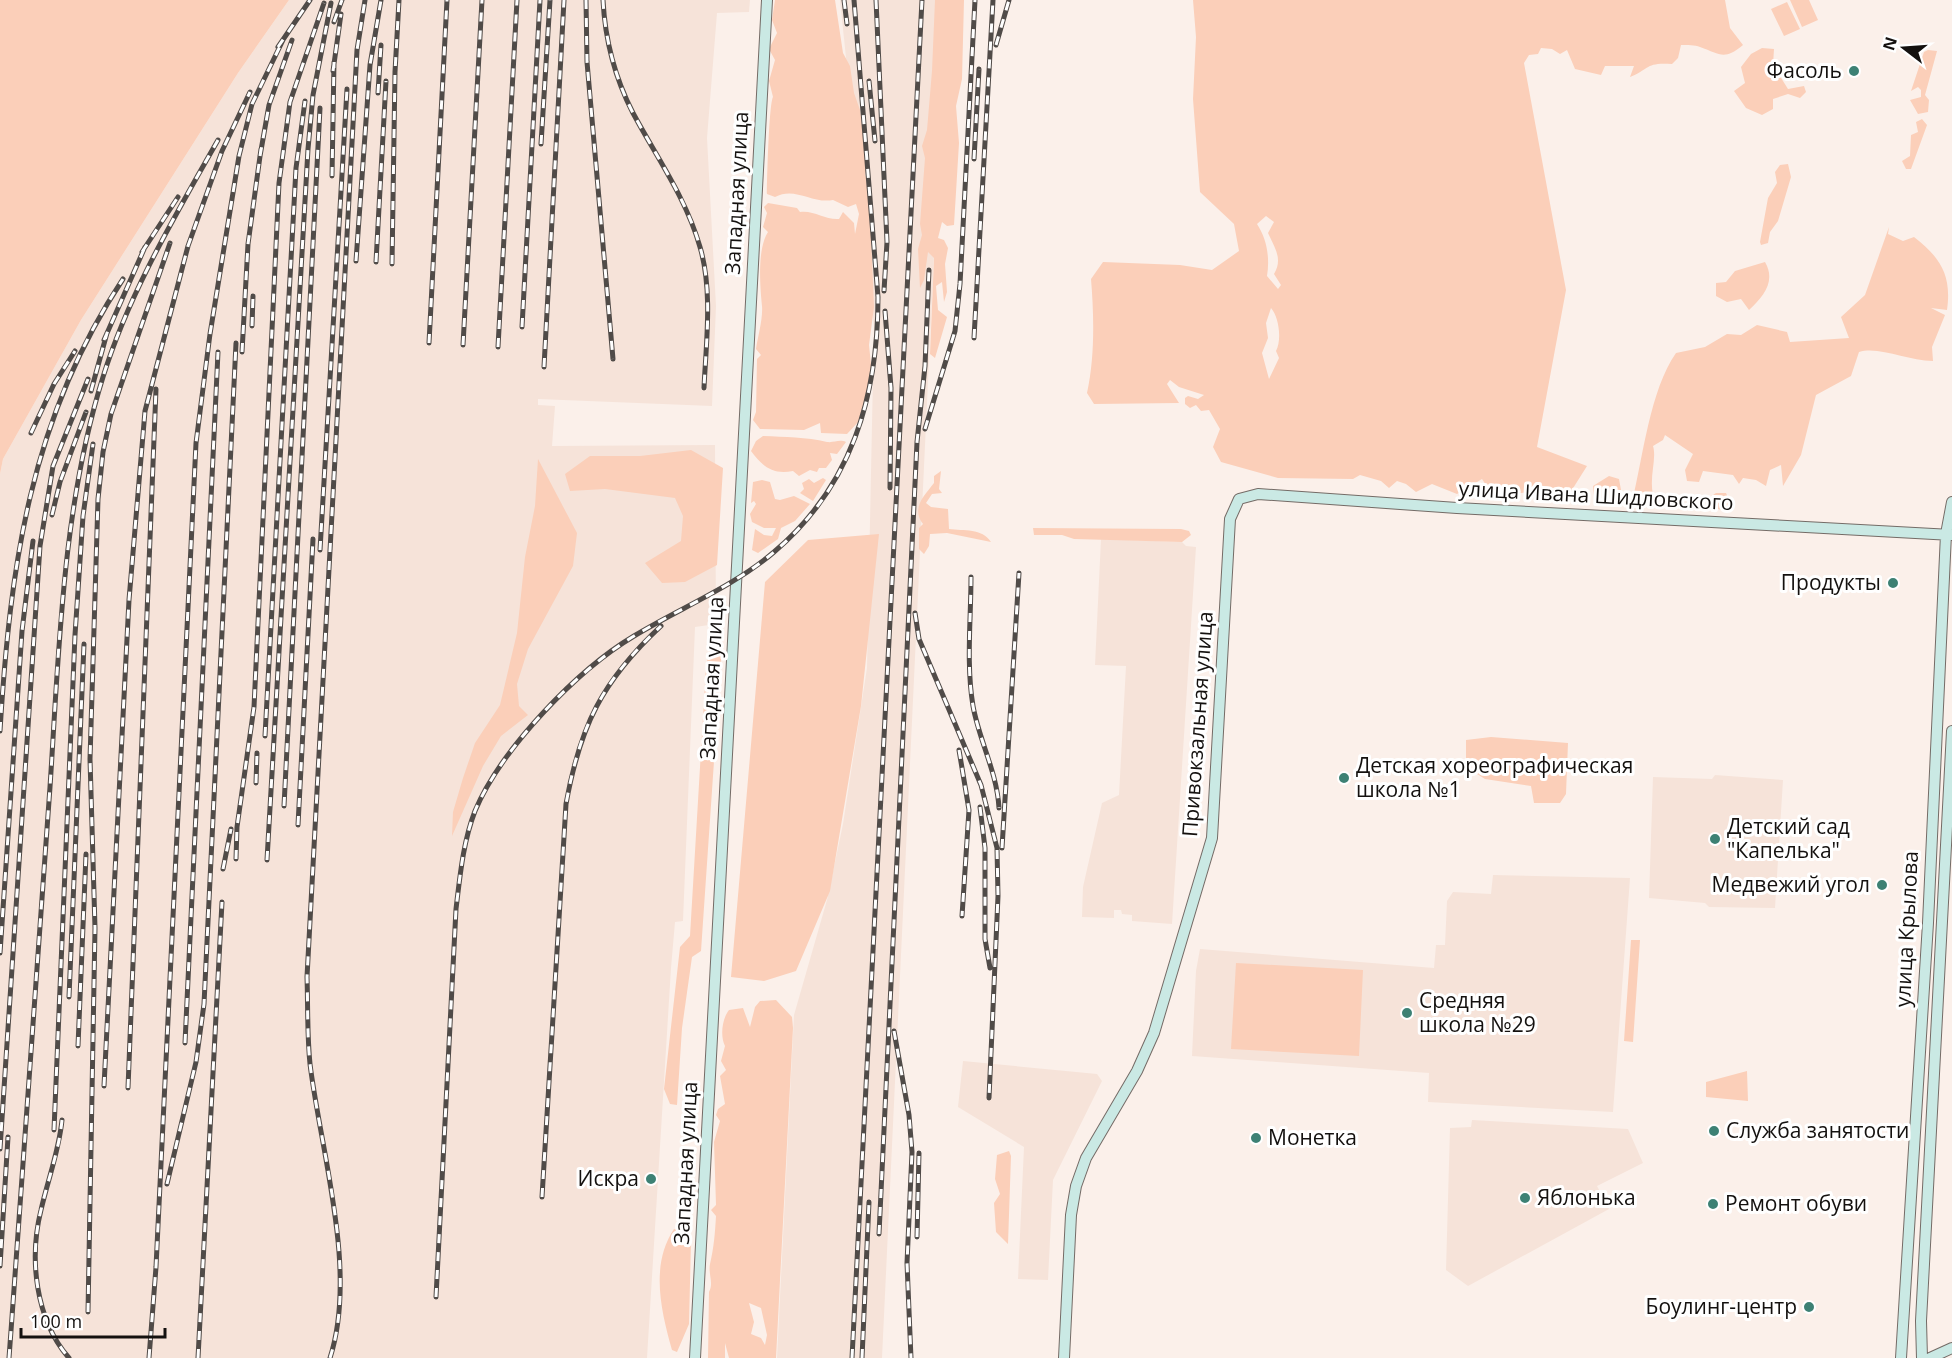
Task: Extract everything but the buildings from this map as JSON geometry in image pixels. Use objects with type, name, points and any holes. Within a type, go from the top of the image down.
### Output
[{"type":"street","name":"Западная улица","points":[[695,1358],[767,0]]},
{"type":"street","name":"улица Ивана Шидловского","points":[[1239,499],[1258,494],[1458,508],[1949,534]]},
{"type":"street","name":"Привокзальная улица","points":[[1064,1358],[1071,1215],[1076,1186],[1086,1158],[1137,1071],[1154,1033],[1212,838],[1230,519],[1232,509],[1239,499]]},
{"type":"street","name":"улица Крылова","points":[[1901,1358],[1952,502]]},
{"type":"street","name":"улица Крылова","points":[[1922,1358],[1923,1285],[1952,731]]},
{"type":"street","points":[[1930,1358],[1952,1348]]},
{"type":"shaded area","points":[[0,0],[289,0],[238,73],[81,320],[3,459],[0,474]]},
{"type":"shaded area","points":[[289,0],[750,0],[749,12],[717,13],[707,138],[716,306],[712,406],[538,399],[538,405],[555,406],[552,446],[715,445],[716,624],[695,627],[683,921],[675,922],[671,968],[647,1358],[0,1358],[0,474],[3,459],[81,320],[238,73]]},
{"type":"shaded area","points":[[775,0],[835,0],[843,53],[850,66],[854,93],[860,110],[867,164],[865,175],[870,186],[874,213],[870,213],[874,307],[869,345],[872,374],[861,419],[847,434],[821,433],[820,423],[804,430],[760,429],[753,420],[756,412],[757,359],[761,355],[756,349],[762,311],[761,258],[768,232],[763,227],[767,213],[764,207],[768,203],[797,208],[800,212],[810,212],[834,219],[839,219],[843,212],[854,223],[855,234],[859,214],[856,204],[848,207],[833,200],[818,200],[797,194],[782,194],[775,197],[767,194],[769,127],[773,97],[769,81],[775,60],[769,49],[777,33],[772,20]]},
{"type":"shaded area","points":[[840,0],[946,0],[882,1358],[777,1358],[794,1015],[827,900],[843,824],[867,668],[874,327]]},
{"type":"shaded area","points":[[935,0],[964,0],[962,79],[956,106],[959,143],[954,225],[947,226],[942,222],[938,238],[944,240],[948,248],[945,264],[947,292],[944,302],[942,282],[936,286],[938,310],[947,317],[935,358],[930,354],[934,258],[928,252],[924,280],[920,288],[918,249],[922,235],[920,224],[925,158],[922,146],[927,130]]},
{"type":"shaded area","points":[[1193,0],[1725,0],[1730,28],[1743,45],[1726,55],[1717,54],[1698,46],[1681,45],[1678,58],[1672,64],[1652,65],[1630,77],[1634,66],[1605,66],[1601,75],[1575,69],[1567,50],[1560,54],[1552,49],[1541,48],[1538,54],[1529,55],[1524,63],[1566,290],[1537,447],[1587,466],[1570,493],[1554,496],[1530,492],[1500,495],[1488,488],[1482,479],[1457,494],[1432,484],[1416,492],[1406,484],[1397,481],[1389,488],[1381,481],[1360,475],[1353,479],[1278,478],[1221,462],[1213,447],[1220,429],[1209,410],[1201,411],[1196,405],[1190,408],[1185,404],[1185,398],[1188,396],[1198,399],[1204,395],[1179,387],[1170,380],[1167,384],[1179,403],[1094,404],[1087,393],[1093,336],[1091,279],[1103,262],[1180,265],[1212,270],[1239,251],[1234,224],[1200,192],[1193,99],[1196,37]],"holes":[[[1266,216],[1274,222],[1268,233],[1278,258],[1274,274],[1281,285],[1278,289],[1267,276],[1267,249],[1257,224]],[[1271,308],[1279,329],[1276,351],[1279,358],[1269,379],[1262,353],[1268,338],[1266,323]]]},
{"type":"shaded area","points":[[1790,0],[1809,0],[1818,20],[1802,27]]},
{"type":"shaded area","points":[[1787,2],[1800,29],[1784,36],[1771,9]]},
{"type":"shaded area","points":[[1762,48],[1774,49],[1773,65],[1788,89],[1804,86],[1806,92],[1800,98],[1788,94],[1773,99],[1773,109],[1762,115],[1746,108],[1734,91],[1745,83],[1741,67],[1751,54]]},
{"type":"shaded area","points":[[1937,51],[1925,95],[1929,100],[1928,112],[1918,114],[1910,100],[1921,97],[1921,90],[1918,87],[1911,91],[1924,52]]},
{"type":"shaded area","points":[[1922,119],[1927,125],[1911,169],[1906,169],[1902,161],[1910,156],[1911,135],[1918,132],[1916,122]]},
{"type":"shaded area","points":[[1788,164],[1791,177],[1778,221],[1770,232],[1768,243],[1761,245],[1768,198],[1777,183],[1775,172],[1780,165]]},
{"type":"shaded area","points":[[1889,227],[1888,234],[1903,241],[1914,237],[1923,244],[1937,260],[1946,277],[1947,310],[1931,308],[1945,315],[1932,347],[1933,361],[1885,352],[1859,352],[1851,376],[1816,395],[1801,455],[1783,486],[1781,465],[1770,470],[1766,486],[1756,480],[1743,478],[1739,484],[1733,475],[1703,471],[1699,482],[1687,481],[1685,470],[1693,454],[1665,435],[1663,440],[1653,446],[1653,495],[1632,502],[1648,424],[1667,368],[1676,353],[1705,347],[1727,334],[1741,335],[1757,325],[1787,332],[1790,342],[1849,338],[1841,317],[1865,295]]},
{"type":"shaded area","points":[[1765,262],[1769,276],[1767,288],[1749,310],[1741,299],[1727,302],[1716,296],[1716,283],[1726,282],[1735,271]]},
{"type":"shaded area","points":[[763,436],[846,442],[837,454],[830,453],[832,460],[826,468],[819,468],[817,472],[810,470],[799,476],[793,471],[774,471],[755,457],[751,451],[756,441]]},
{"type":"shaded area","points":[[691,450],[723,468],[717,565],[685,582],[662,583],[645,563],[681,541],[683,516],[675,498],[605,489],[570,491],[565,474],[590,456],[640,456]]},
{"type":"shaded area","points":[[538,459],[577,533],[573,566],[528,649],[517,684],[519,706],[528,715],[501,736],[483,766],[452,836],[453,812],[463,778],[475,743],[500,705],[517,633],[525,557],[535,506]]},
{"type":"shaded area","points":[[941,471],[939,489],[942,493],[932,494],[926,503],[931,507],[948,509],[949,529],[978,532],[991,542],[947,533],[930,534],[929,546],[924,554],[919,549],[919,528],[923,524],[918,513],[920,502],[934,483],[934,476]]},
{"type":"shaded area","points":[[1609,476],[1619,479],[1621,490],[1609,498],[1594,496],[1593,486]]},
{"type":"shaded area","points":[[823,478],[826,480],[813,501],[800,493],[804,489],[802,483],[809,479],[814,483]]},
{"type":"shaded area","points":[[762,480],[770,482],[775,499],[794,496],[810,504],[795,521],[781,528],[778,539],[758,553],[752,550],[755,529],[764,535],[772,536],[776,528],[764,528],[752,522],[750,514],[756,504],[754,501],[751,503],[753,482]]},
{"type":"shaded area","points":[[1716,493],[1726,493],[1733,509],[1728,512],[1708,506],[1706,499]]},
{"type":"shaded area","points":[[1033,528],[1181,529],[1189,531],[1191,535],[1182,542],[1074,539],[1062,535],[1034,535]]},
{"type":"shaded area","points":[[879,534],[861,706],[830,891],[796,971],[764,981],[731,977],[765,582],[808,540]]},
{"type":"shaded area","points":[[1101,539],[1182,542],[1186,546],[1196,547],[1172,924],[1132,921],[1132,915],[1122,914],[1121,910],[1114,910],[1114,918],[1082,917],[1083,887],[1102,803],[1119,795],[1126,666],[1095,665]]},
{"type":"shaded area","points":[[723,630],[701,951],[692,957],[682,1028],[677,1105],[670,1104],[664,1089],[680,947],[690,936],[706,666],[713,634]]},
{"type":"shaded area","points":[[1491,737],[1568,743],[1566,794],[1560,803],[1534,803],[1531,786],[1485,779],[1466,767],[1466,740]]},
{"type":"shaded area","name":"Детский сад \"Капелька\"","points":[[1715,775],[1783,780],[1775,908],[1709,907],[1705,903],[1649,898],[1653,777],[1712,779]]},
{"type":"shaded area","name":"Средняя школа №29","points":[[1493,875],[1630,878],[1613,1112],[1428,1102],[1429,1073],[1192,1056],[1196,971],[1200,949],[1434,968],[1436,945],[1445,945],[1447,901],[1453,892],[1491,894]]},
{"type":"shaded area","points":[[1631,940],[1640,940],[1633,1042],[1624,1041]]},
{"type":"shaded area","points":[[1236,963],[1363,970],[1359,1056],[1231,1049]]},
{"type":"shaded area","points":[[776,1000],[792,1017],[793,1028],[776,1358],[729,1358],[725,1343],[725,1358],[708,1358],[710,1268],[716,1216],[711,1210],[716,1205],[714,1142],[720,1121],[716,1115],[718,1109],[725,1104],[720,1076],[726,1070],[721,1061],[725,1046],[722,1028],[729,1010],[743,1008],[750,1027],[755,1007],[760,1001]],"holes":[[[749,1303],[761,1308],[767,1335],[765,1345],[761,1338],[751,1334],[754,1322]]]},
{"type":"shaded area","points":[[963,1061],[1097,1074],[1102,1081],[1053,1180],[1048,1280],[1018,1279],[1024,1147],[958,1107]]},
{"type":"shaded area","points":[[1747,1071],[1748,1101],[1706,1097],[1706,1082]]},
{"type":"shaded area","name":"Яблонька","points":[[1472,1120],[1628,1129],[1643,1163],[1597,1186],[1609,1209],[1468,1286],[1446,1270],[1450,1128],[1471,1127]]},
{"type":"shaded area","points":[[1009,1151],[1011,1156],[1008,1244],[996,1232],[994,1203],[1000,1194],[995,1179],[997,1155]]},
{"type":"shaded area","points":[[674,1229],[683,1231],[691,1241],[689,1324],[677,1352],[672,1350],[668,1335],[660,1288],[662,1258]]},
{"type":"railway","points":[[278,47],[310,0]]},
{"type":"railway","points":[[334,22],[342,0]]},
{"type":"railway","points":[[330,1358],[338,1324],[339,1250],[329,1173],[310,1064],[307,977],[357,50],[365,0]]},
{"type":"railway","points":[[356,261],[370,65],[381,0]]},
{"type":"railway","points":[[392,264],[395,72],[399,0]]},
{"type":"railway","points":[[429,343],[447,0]]},
{"type":"railway","points":[[463,345],[482,0]]},
{"type":"railway","points":[[498,347],[517,0]]},
{"type":"railway","points":[[522,327],[540,0]]},
{"type":"railway","points":[[541,144],[550,0]]},
{"type":"railway","points":[[544,367],[564,0]]},
{"type":"railway","points":[[586,0],[587,62],[613,359]]},
{"type":"railway","points":[[603,0],[609,44],[621,86],[633,113],[679,195],[700,247],[708,299],[704,388]]},
{"type":"railway","points":[[844,0],[847,24]]},
{"type":"railway","points":[[436,1297],[456,909],[465,847],[475,811],[487,787],[522,737],[565,690],[589,669],[634,636],[706,597],[758,565],[801,526],[823,498],[841,468],[866,404],[877,334],[878,297],[854,0]]},
{"type":"railway","points":[[876,0],[887,242],[884,291]]},
{"type":"railway","points":[[852,1358],[922,0]]},
{"type":"railway","points":[[925,429],[955,331],[960,284],[975,0]]},
{"type":"railway","points":[[974,338],[993,0]]},
{"type":"railway","points":[[996,45],[1009,0]]},
{"type":"railway","points":[[236,859],[237,827],[254,707],[279,183],[290,102],[324,3]]},
{"type":"railway","points":[[267,860],[308,149],[313,95],[331,3]]},
{"type":"railway","points":[[333,71],[341,14]]},
{"type":"railway","points":[[149,1358],[156,1267],[196,443],[210,334],[239,156],[252,104],[283,40]]},
{"type":"railway","points":[[260,156],[269,105],[292,40]]},
{"type":"railway","points":[[378,93],[381,45]]},
{"type":"railway","points":[[332,176],[334,62]]},
{"type":"railway","points":[[974,159],[979,69]]},
{"type":"railway","points":[[376,262],[386,81]]},
{"type":"railway","points":[[869,81],[875,141]]},
{"type":"railway","points":[[320,550],[347,89]]},
{"type":"railway","points":[[104,1086],[129,600],[145,411],[188,246],[222,151],[250,92]]},
{"type":"railway","points":[[265,736],[296,168],[305,101]]},
{"type":"railway","points":[[284,806],[320,108]]},
{"type":"railway","points":[[9,1358],[60,632],[79,477],[89,427],[103,377],[126,315],[154,256],[218,140]]},
{"type":"railway","points":[[242,352],[248,244],[261,149]]},
{"type":"railway","points":[[142,252],[178,197]]},
{"type":"railway","points":[[88,1312],[95,928],[90,759],[98,499],[103,452],[111,414],[170,243]]},
{"type":"railway","points":[[104,340],[145,247]]},
{"type":"railway","points":[[879,1234],[917,442],[925,366],[929,270]]},
{"type":"railway","points":[[0,731],[10,611],[30,496],[46,440],[66,386],[91,332],[123,279]]},
{"type":"railway","points":[[252,326],[253,296]]},
{"type":"railway","points":[[885,311],[891,388],[890,488]]},
{"type":"railway","points":[[91,391],[107,333]]},
{"type":"railway","points":[[167,1184],[196,1062],[204,1004],[236,343]]},
{"type":"railway","points":[[31,433],[54,384],[75,351]]},
{"type":"railway","points":[[185,1043],[218,352]]},
{"type":"railway","points":[[0,1149],[40,546],[53,466],[88,379]]},
{"type":"railway","points":[[128,1088],[156,389]]},
{"type":"railway","points":[[52,515],[60,482],[86,412]]},
{"type":"railway","points":[[54,1130],[75,635],[83,516],[93,444]]},
{"type":"railway","points":[[298,825],[313,539]]},
{"type":"railway","points":[[0,953],[22,631],[33,541]]},
{"type":"railway","points":[[1002,848],[1019,573]]},
{"type":"railway","points":[[971,577],[969,658],[971,690],[976,719],[995,782],[999,808]]},
{"type":"railway","points":[[915,613],[919,639],[981,785],[997,848],[998,896],[989,1098]]},
{"type":"railway","points":[[542,1197],[566,804],[578,751],[597,706],[623,666],[661,626]]},
{"type":"railway","points":[[69,997],[84,644]]},
{"type":"railway","points":[[959,750],[969,810],[962,916]]},
{"type":"railway","points":[[256,783],[257,753]]},
{"type":"railway","points":[[980,807],[985,848],[985,939],[990,968]]},
{"type":"railway","points":[[223,869],[231,829]]},
{"type":"railway","points":[[78,1046],[86,854]]},
{"type":"railway","points":[[198,1358],[222,902]]},
{"type":"railway","points":[[894,1031],[909,1115],[912,1152],[907,1263],[911,1358]]},
{"type":"railway","points":[[62,1120],[37,1229],[36,1268],[42,1307],[49,1325],[69,1358]]},
{"type":"railway","points":[[0,1266],[8,1137]]},
{"type":"railway","points":[[917,1237],[919,1153]]},
{"type":"railway","points":[[862,1358],[869,1202]]},
{"type":"place","name":"Фасоль","points":[[1854,71]]},
{"type":"place","name":"Продукты","points":[[1893,583]]},
{"type":"place","name":"Детская хореографическая школа №1","points":[[1344,778]]},
{"type":"place","name":"Детский сад \"Капелька\"","points":[[1715,839]]},
{"type":"place","name":"Медвежий угол","points":[[1882,885]]},
{"type":"place","name":"Средняя школа №29","points":[[1407,1013]]},
{"type":"place","name":"Служба занятости","points":[[1714,1131]]},
{"type":"place","name":"Монетка","points":[[1256,1138]]},
{"type":"place","name":"Искра","points":[[651,1179]]},
{"type":"place","name":"Яблонька","points":[[1525,1198]]},
{"type":"place","name":"Ремонт обуви","points":[[1713,1204]]},
{"type":"place","name":"Боулинг-центр","points":[[1809,1307]]}]
